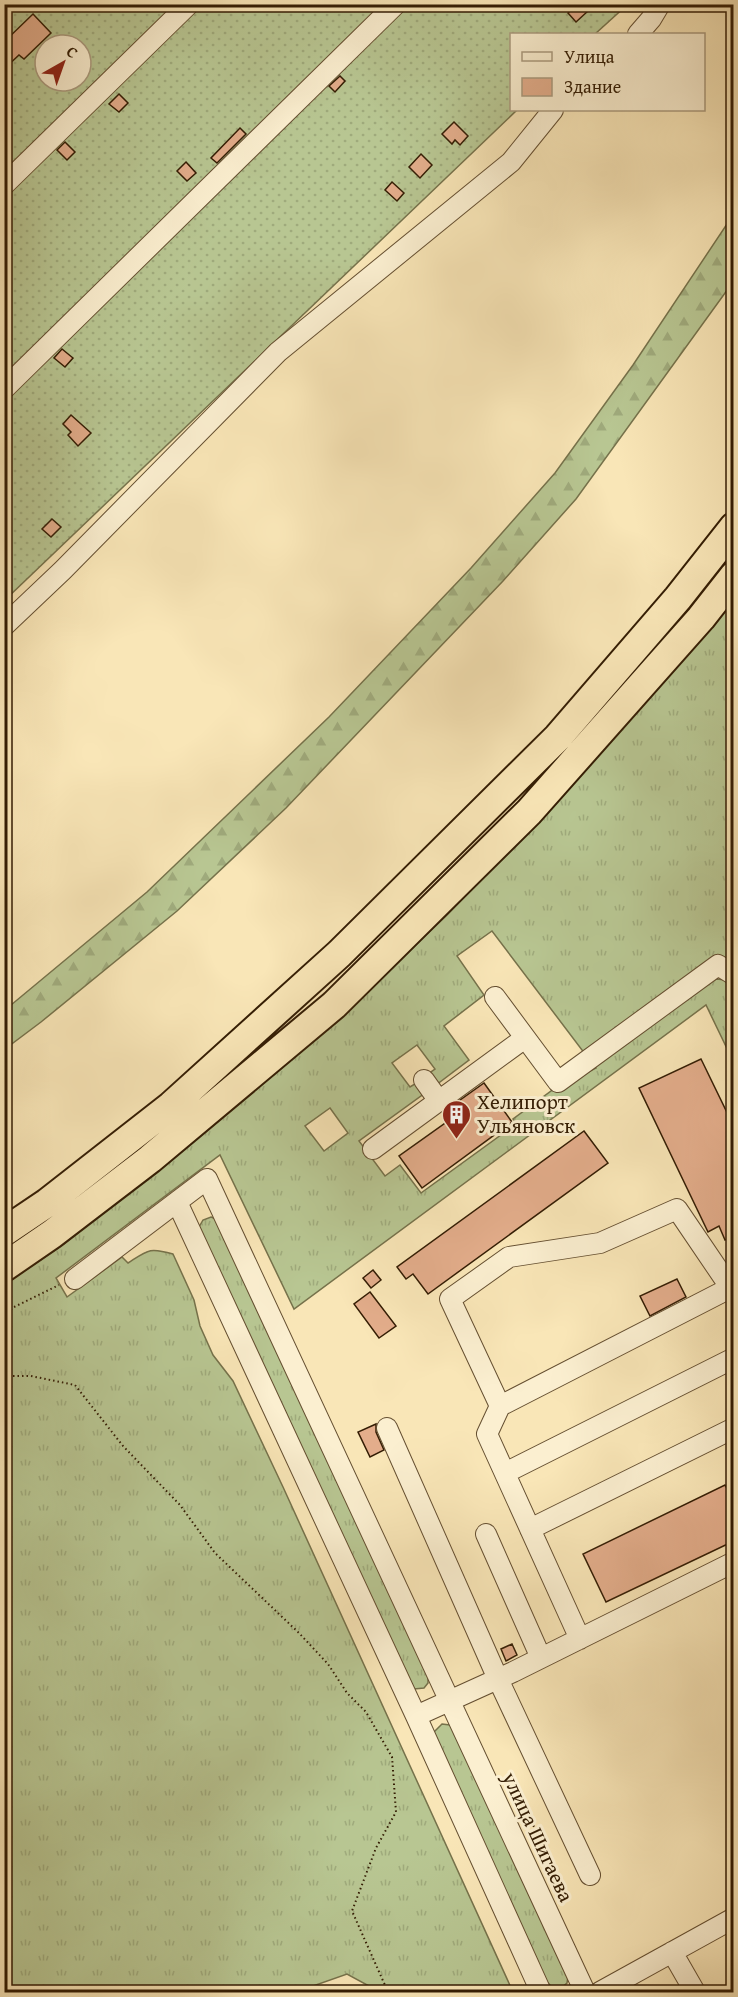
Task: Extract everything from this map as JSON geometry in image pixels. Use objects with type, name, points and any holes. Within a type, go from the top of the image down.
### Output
[{"type":"highway","points":[[4,1232],[47,1203],[171,1106],[339,954],[558,737],[678,598],[734,527]]},
{"type":"highway","points":[[4,1267],[52,1234],[150,1159],[334,1005],[529,812],[694,627],[734,576]]},
{"type":"street","points":[[4,185],[189,4]]},
{"type":"street","points":[[4,389],[396,4]]},
{"type":"street","points":[[639,33],[660,4]]},
{"type":"street","points":[[4,626],[63,570],[278,352],[511,162],[552,111]]},
{"type":"street","points":[[495,996],[558,1082],[718,965],[734,975]]},
{"type":"street","points":[[374,1149],[525,1038]]},
{"type":"street","points":[[424,1080],[439,1101]]},
{"type":"street","name":"улица Шигаева","points":[[177,1202],[207,1179],[585,1992]]},
{"type":"street","points":[[75,1279],[177,1202],[416,1716],[541,1992]]},
{"type":"street","points":[[500,1406],[450,1299],[509,1257],[600,1243],[677,1209],[732,1291],[500,1406],[487,1434],[580,1639]]},
{"type":"street","points":[[505,1473],[734,1358]]},
{"type":"street","points":[[387,1428],[498,1679],[590,1875]]},
{"type":"street","points":[[530,1529],[734,1428]]},
{"type":"street","points":[[486,1534],[541,1658]]},
{"type":"street","points":[[416,1716],[498,1679],[734,1562]]},
{"type":"street","points":[[600,1992],[734,1918]]},
{"type":"street","points":[[672,1952],[695,1992]]},
{"type":"path","points":[[4,1316],[14,1307],[51,1288],[75,1279]]},
{"type":"path","points":[[4,1376],[32,1376],[75,1385],[123,1446],[180,1506],[214,1552],[299,1633],[328,1664],[347,1693],[366,1712],[392,1757],[396,1812],[376,1848],[352,1911],[388,1992]]},
{"type":"green space","points":[[5,5],[627,5],[596,33],[510,33],[510,111],[516,111],[5,600]]},
{"type":"green space","points":[[733,215],[733,282],[576,499],[503,581],[286,808],[177,911],[5,1049],[5,1010],[147,892],[329,717],[471,568],[555,473],[633,365]]},
{"type":"green space","points":[[733,599],[733,963],[722,956],[585,1054],[492,931],[457,956],[484,995],[444,1026],[469,1060],[436,1085],[428,1074],[435,1069],[417,1045],[392,1063],[410,1087],[418,1082],[425,1093],[359,1141],[385,1176],[400,1165],[421,1193],[516,1124],[513,1119],[562,1083],[596,1068],[594,1065],[710,981],[717,979],[733,981],[733,1061],[706,1005],[294,1309],[220,1155],[56,1278],[67,1297],[122,1257],[128,1263],[153,1250],[173,1254],[194,1300],[200,1326],[213,1355],[233,1381],[283,1487],[513,1992],[380,1992],[347,1974],[296,1992],[5,1992],[5,1284],[64,1244],[194,1140],[339,1017],[447,915],[523,836]],"holes":[[[330,1108],[348,1133],[324,1151],[305,1126]]]},
{"type":"green space","points":[[211,1217],[216,1219],[428,1676],[428,1683],[424,1688],[414,1689],[199,1227],[203,1220]]},
{"type":"green space","points":[[442,1724],[454,1728],[568,1976],[567,1983],[561,1988],[553,1988],[547,1982],[436,1740],[434,1732]]},
{"type":"building","points":[[577,4],[582,4],[588,11],[576,22],[568,13]]},
{"type":"building","points":[[33,14],[51,33],[33,33],[33,50],[24,59],[19,55],[4,69],[4,42]]},
{"type":"building","points":[[340,76],[345,81],[335,92],[329,86]]},
{"type":"building","points":[[119,94],[128,103],[119,112],[109,104]]},
{"type":"building","points":[[454,122],[468,136],[460,145],[455,140],[452,144],[442,134]]},
{"type":"building","points":[[240,128],[246,134],[217,163],[211,158]]},
{"type":"building","points":[[65,142],[75,152],[67,160],[57,150]]},
{"type":"building","points":[[421,154],[432,165],[420,178],[409,167]]},
{"type":"building","points":[[186,162],[196,173],[187,181],[177,171]]},
{"type":"building","points":[[392,182],[404,193],[397,201],[385,190]]},
{"type":"building","points":[[62,349],[73,358],[65,367],[54,358]]},
{"type":"building","points":[[71,415],[91,433],[78,446],[68,435],[71,432],[63,424]]},
{"type":"building","points":[[52,519],[61,527],[51,537],[42,529]]},
{"type":"building","points":[[701,1059],[734,1127],[734,1236],[725,1240],[719,1226],[708,1232],[639,1088]]},
{"type":"building","name":"Хелипорт Ульяновск","points":[[484,1083],[512,1122],[422,1188],[399,1156],[462,1111],[456,1103]]},
{"type":"building","points":[[584,1131],[608,1163],[428,1294],[413,1274],[406,1279],[397,1267]]},
{"type":"building","points":[[373,1270],[381,1280],[371,1288],[363,1278]]},
{"type":"building","points":[[677,1279],[686,1297],[650,1316],[640,1296]]},
{"type":"building","points":[[370,1292],[396,1326],[379,1338],[354,1304]]},
{"type":"building","points":[[376,1424],[376,1432],[384,1450],[370,1457],[358,1432]]},
{"type":"building","points":[[725,1485],[734,1502],[734,1541],[606,1602],[583,1554]]},
{"type":"building","points":[[512,1644],[517,1655],[506,1661],[501,1649]]},
{"type":"place","name":"Хелипорт Ульяновск","points":[[456,1140]]}]
